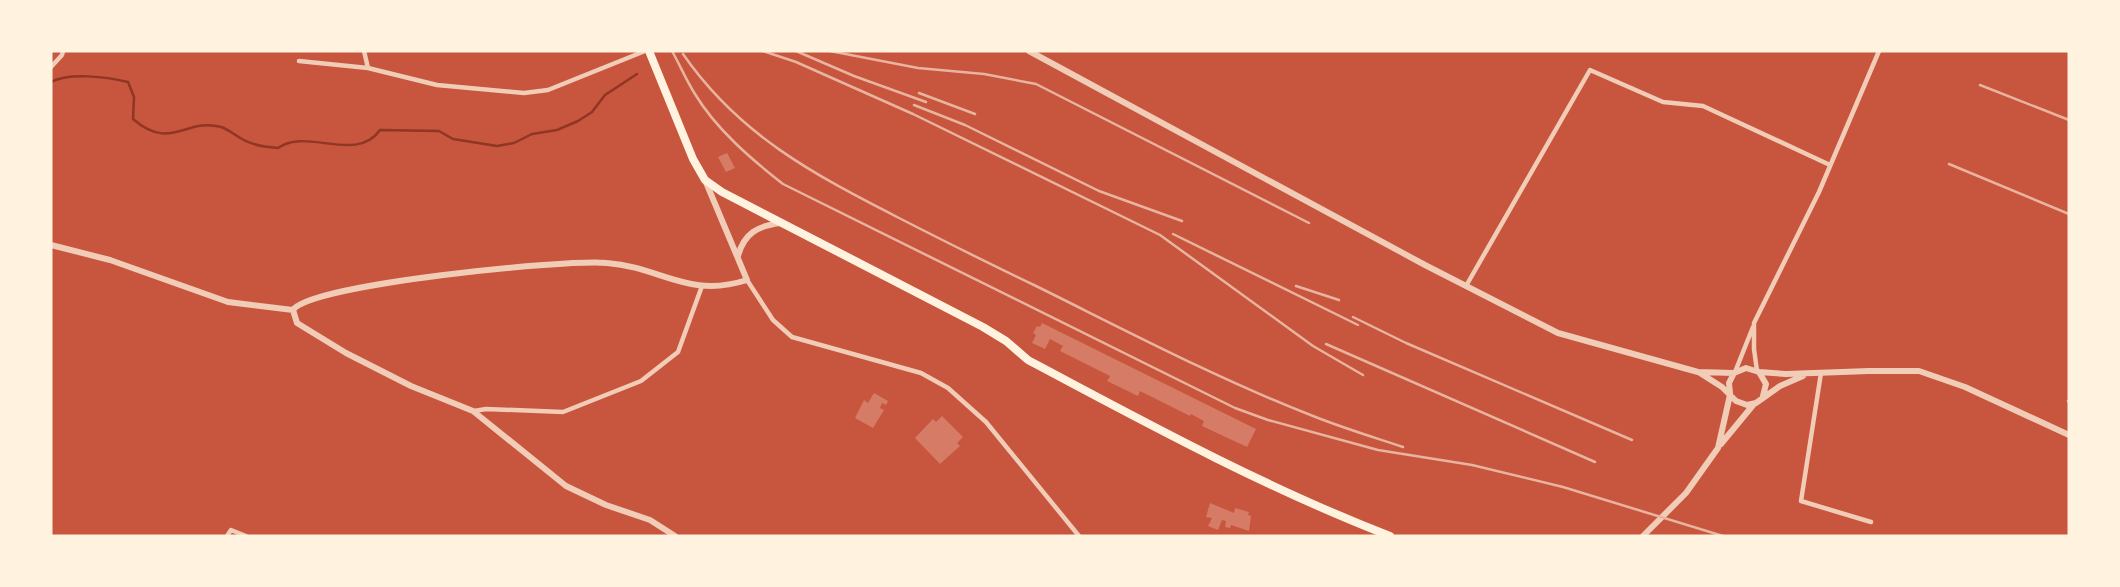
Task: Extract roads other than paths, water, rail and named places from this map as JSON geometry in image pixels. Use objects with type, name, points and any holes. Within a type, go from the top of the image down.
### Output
[{"type":"main road","points":[[647,51],[693,159],[705,180],[780,223],[983,327],[1006,341],[1028,360],[1206,452],[1338,516],[1390,536]]},
{"type":"street","points":[[51,67],[63,51]]},
{"type":"street","points":[[364,51],[368,68]]},
{"type":"street","points":[[299,61],[368,68],[437,85],[524,93],[548,89],[647,51]]},
{"type":"street","points":[[1029,51],[1558,333],[1698,372],[1735,372],[1746,368],[1758,372],[1807,374],[1919,371],[1965,387],[2069,435]]},
{"type":"street","points":[[1717,448],[1730,394],[1729,381],[1830,165],[1879,51]]},
{"type":"street","points":[[1466,286],[1591,70],[1663,102],[1703,106],[1830,165]]},
{"type":"street","points":[[705,180],[747,280],[773,320],[792,337],[921,373],[948,388],[986,422],[1079,536]]},
{"type":"street","points":[[754,209],[758,217],[758,228]]},
{"type":"street","points":[[738,256],[744,240],[758,228],[780,223]]},
{"type":"street","points":[[51,245],[110,260],[228,302],[293,310]]},
{"type":"street","points":[[675,536],[650,520],[590,498],[558,481],[473,411],[411,386],[346,353],[297,323],[293,310],[303,301],[375,285],[445,275],[571,263],[626,266],[669,280],[702,286],[727,286],[747,280]]},
{"type":"street","points":[[473,411],[486,408],[563,412],[641,381],[678,352],[702,286]]},
{"type":"street","points":[[1754,323],[1754,349],[1758,372],[1765,380],[1766,388],[1757,402]]},
{"type":"street","points":[[1698,372],[1741,404],[1757,402]]},
{"type":"street","points":[[1821,373],[1801,501],[1871,522]]},
{"type":"street","points":[[1643,536],[1653,529],[1686,493],[1737,421],[1757,402],[1780,386],[1807,374]]},
{"type":"street","points":[[227,536],[231,530],[246,536]]},
{"type":"waterway","points":[[51,82],[78,76],[128,82],[134,97],[133,119],[158,133],[178,132],[209,125],[224,128],[254,144],[278,148],[302,141],[358,144],[370,140],[380,130],[439,131],[453,139],[497,146],[514,143],[532,134],[557,130],[578,121],[592,112],[605,95],[637,74]]},
{"type":"railway","points":[[672,51],[692,89],[713,119],[747,154],[783,184],[1235,408],[1268,420],[1378,450],[1472,465],[1563,487],[1723,536]]},
{"type":"railway","points":[[763,51],[796,62],[913,114],[1160,235],[1313,346],[1363,375]]},
{"type":"railway","points":[[796,51],[926,102]]},
{"type":"railway","points":[[830,51],[918,68],[984,74],[1036,84],[1309,223]]},
{"type":"railway","points":[[683,54],[728,108],[753,130],[808,168],[867,202],[1139,337],[1278,402],[1403,447]]},
{"type":"railway","points":[[1980,85],[2069,120]]},
{"type":"railway","points":[[919,93],[975,114]]},
{"type":"railway","points":[[914,105],[965,125],[1099,191],[1182,221]]},
{"type":"railway","points":[[1949,164],[2069,214]]},
{"type":"railway","points":[[1173,234],[1358,325]]},
{"type":"railway","points":[[1296,286],[1339,300]]},
{"type":"railway","points":[[1353,317],[1406,343],[1632,440]]},
{"type":"railway","points":[[1326,344],[1595,462]]}]
